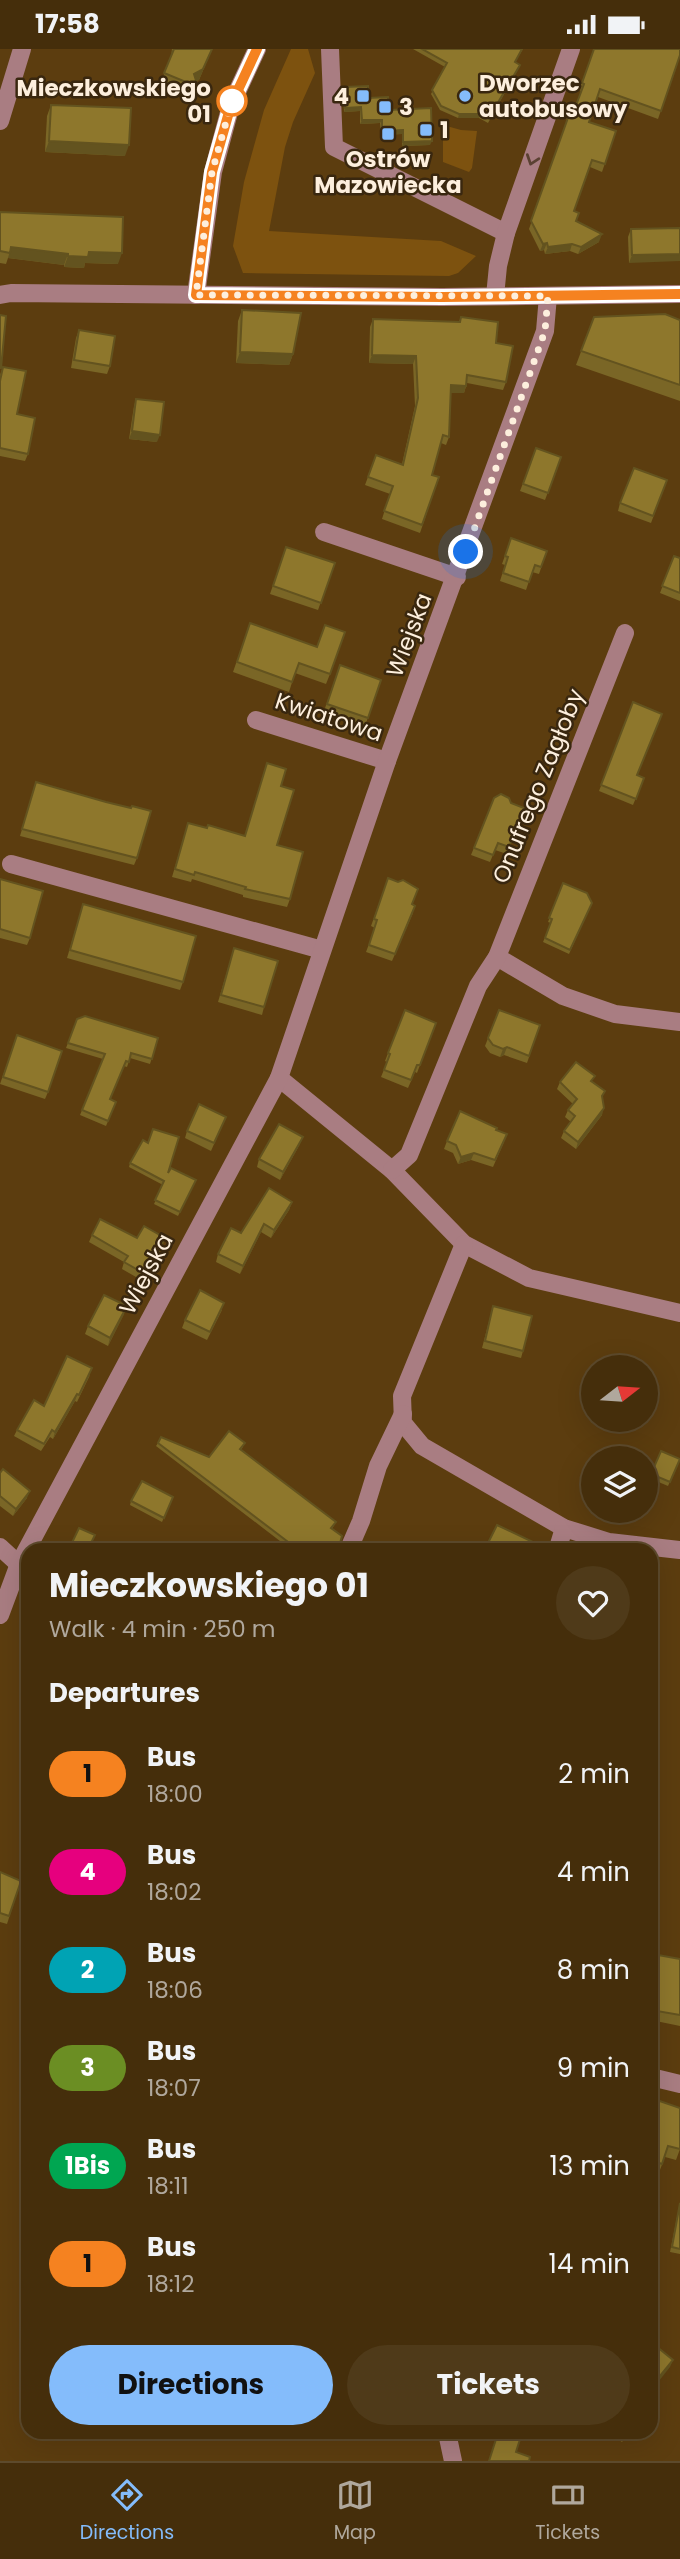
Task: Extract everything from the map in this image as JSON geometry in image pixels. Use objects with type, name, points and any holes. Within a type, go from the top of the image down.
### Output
[{"type":"street","points":[[0,121],[22,49]]},
{"type":"street","points":[[196,295],[212,172],[231,105],[257,49]]},
{"type":"street","points":[[330,49],[334,146],[506,233]]},
{"type":"street","points":[[495,296],[498,265],[506,233],[571,49]]},
{"type":"street","points":[[0,295],[442,297],[680,294]]},
{"type":"street","name":"Wiejska","points":[[36,1543],[279,1078],[387,761],[457,577],[545,331],[548,296]]},
{"type":"street","points":[[324,532],[457,577]]},
{"type":"street","name":"Onufrego Zagłoby","points":[[392,1170],[410,1155],[478,986],[497,957],[625,633]]},
{"type":"street","name":"Kwiatowa","points":[[256,720],[387,761]]},
{"type":"street","points":[[12,864],[323,950]]},
{"type":"street","points":[[497,957],[564,996],[615,1014],[680,1021]]},
{"type":"street","points":[[279,1078],[392,1170],[464,1244],[529,1278],[680,1313]]},
{"type":"street","points":[[464,1244],[402,1396],[403,1423],[422,1446],[564,1528],[618,1543]]},
{"type":"street","points":[[351,1543],[378,1467],[403,1414]]},
{"type":"street","points":[[559,1543],[564,1528]]},
{"type":"street","points":[[0,1547],[21,1566]]},
{"type":"street","points":[[658,1548],[680,1550]]},
{"type":"street","name":"Wiejska","points":[[0,1615],[21,1572]]},
{"type":"street","points":[[658,2079],[680,2084]]},
{"type":"street","points":[[448,2439],[453,2461]]},
{"type":"shaded area","points":[[291,49],[308,49],[315,73],[285,147],[269,231],[441,241],[476,256],[458,273],[449,276],[243,273],[233,246],[244,182],[264,110]]},
{"type":"shaded area","points":[[443,125],[477,131],[472,168],[469,172],[443,162]]},
{"type":"building","points":[[174,49],[212,49],[203,69],[194,74],[198,87],[164,73]]},
{"type":"building","points":[[422,49],[522,49],[515,62],[520,65],[489,118],[481,114],[459,114],[441,106],[432,90],[447,63]]},
{"type":"building","points":[[594,49],[680,49],[680,55],[661,111],[600,89],[589,122],[616,131],[605,164],[592,160],[574,211],[579,213],[576,221],[602,234],[581,247],[572,244],[548,247],[547,243],[543,244],[531,221],[569,115],[572,116],[584,84],[582,83]]},
{"type":"building","points":[[368,86],[368,98],[388,97],[389,110],[431,108],[432,141],[403,142],[403,130],[382,131],[382,120],[362,120],[361,107],[345,108],[345,87]]},
{"type":"building","points":[[51,105],[131,108],[129,145],[49,141]]},
{"type":"building","points":[[0,212],[123,217],[122,253],[89,252],[88,257],[11,247],[10,253],[0,251]]},
{"type":"building","points":[[680,228],[680,254],[632,255],[631,229]]},
{"type":"building","points":[[242,310],[301,313],[293,354],[240,352]]},
{"type":"building","points":[[665,314],[680,320],[680,385],[581,351],[594,317]]},
{"type":"building","points":[[0,315],[6,316],[1,368],[0,368]]},
{"type":"building","points":[[461,317],[498,322],[496,343],[513,346],[506,382],[467,375],[466,386],[451,385],[449,437],[443,435],[432,475],[439,477],[422,525],[384,511],[393,486],[368,477],[376,455],[403,465],[418,398],[416,356],[372,355],[373,319],[460,322]]},
{"type":"building","points":[[79,330],[115,336],[110,366],[74,360]]},
{"type":"building","points":[[3,367],[26,371],[17,414],[35,418],[28,454],[0,448],[0,381]]},
{"type":"building","points":[[136,399],[164,402],[160,435],[132,431]]},
{"type":"building","points":[[536,448],[561,457],[548,493],[523,484]]},
{"type":"building","points":[[634,468],[667,480],[653,516],[620,503]]},
{"type":"building","points":[[511,538],[547,551],[541,567],[535,565],[529,582],[503,573]]},
{"type":"building","points":[[286,547],[335,563],[321,603],[273,586]]},
{"type":"building","points":[[674,556],[680,558],[680,593],[662,586]]},
{"type":"building","points":[[250,623],[317,647],[325,625],[345,632],[330,674],[299,663],[292,682],[237,662]]},
{"type":"building","points":[[340,665],[381,680],[368,718],[327,704]]},
{"type":"building","points":[[633,702],[662,714],[637,775],[644,778],[636,799],[601,785]]},
{"type":"building","points":[[267,763],[286,769],[281,786],[294,790],[277,845],[303,852],[290,899],[245,889],[246,887],[195,872],[194,875],[175,869],[188,823],[207,828],[208,825],[245,836]]},
{"type":"building","points":[[36,782],[106,802],[151,811],[137,858],[22,829]]},
{"type":"building","points":[[501,794],[509,798],[511,803],[524,808],[509,847],[498,843],[493,855],[474,848],[494,798]]},
{"type":"building","points":[[388,878],[398,882],[403,880],[418,889],[412,904],[415,906],[395,954],[369,945],[377,920],[374,919]]},
{"type":"building","points":[[0,879],[43,891],[30,938],[0,929]]},
{"type":"building","points":[[563,883],[587,893],[592,903],[570,950],[545,938],[552,919],[549,918]]},
{"type":"building","points":[[83,904],[196,936],[183,982],[70,950]]},
{"type":"building","points":[[234,948],[278,961],[264,1007],[221,995]]},
{"type":"building","points":[[405,1010],[436,1023],[420,1065],[417,1065],[411,1080],[384,1070]]},
{"type":"building","points":[[499,1010],[540,1025],[529,1056],[507,1047],[503,1049],[493,1045],[488,1038]]},
{"type":"building","points":[[85,1016],[158,1038],[152,1059],[131,1053],[129,1062],[126,1061],[110,1099],[116,1102],[108,1121],[82,1110],[105,1054],[68,1043],[77,1019]]},
{"type":"building","points":[[17,1035],[62,1051],[48,1092],[3,1077]]},
{"type":"building","points":[[576,1062],[595,1076],[591,1081],[605,1091],[602,1096],[604,1108],[578,1142],[564,1131],[575,1116],[568,1110],[577,1099],[560,1082]]},
{"type":"building","points":[[199,1104],[226,1117],[214,1143],[187,1131]]},
{"type":"building","points":[[460,1111],[507,1134],[495,1160],[474,1153],[461,1157],[456,1145],[447,1141]]},
{"type":"building","points":[[279,1124],[303,1137],[283,1172],[259,1159]]},
{"type":"building","points":[[153,1129],[179,1137],[168,1173],[171,1168],[196,1180],[180,1212],[155,1200],[164,1181],[130,1163],[143,1140],[148,1143]]},
{"type":"building","points":[[269,1188],[292,1202],[274,1230],[264,1224],[243,1266],[218,1254],[231,1228],[241,1233]]},
{"type":"building","points":[[100,1219],[137,1238],[144,1226],[165,1238],[145,1274],[124,1262],[128,1256],[92,1235]]},
{"type":"building","points":[[200,1290],[224,1303],[210,1332],[185,1320]]},
{"type":"building","points":[[104,1295],[127,1306],[110,1338],[88,1326]]},
{"type":"building","points":[[493,1306],[532,1316],[523,1351],[485,1341]]},
{"type":"building","points":[[67,1356],[92,1368],[79,1395],[77,1394],[55,1432],[52,1430],[44,1444],[17,1430],[34,1400],[44,1406]]},
{"type":"building","points":[[229,1431],[245,1443],[240,1449],[336,1522],[331,1528],[342,1536],[340,1543],[289,1543],[158,1443],[161,1437],[209,1457]]},
{"type":"building","points":[[661,1451],[680,1459],[670,1482],[658,1477],[658,1458]]},
{"type":"building","points":[[3,1469],[30,1491],[16,1509],[0,1496],[0,1473]]},
{"type":"building","points":[[142,1481],[173,1497],[164,1518],[131,1501]]},
{"type":"building","points":[[497,1525],[533,1542],[533,1543],[488,1543]]},
{"type":"building","points":[[79,1528],[95,1535],[91,1543],[72,1543]]},
{"type":"building","points":[[0,1872],[21,1881],[9,1916],[0,1913]]},
{"type":"building","points":[[658,1955],[680,1959],[680,2015],[658,2011]]},
{"type":"building","points":[[658,2100],[680,2108],[680,2149],[668,2146],[662,2164],[658,2163]]},
{"type":"building","points":[[680,2203],[680,2249],[672,2247]]},
{"type":"building","points":[[658,2348],[673,2360],[658,2378]]},
{"type":"building","points":[[496,2439],[520,2439],[516,2452],[530,2457],[529,2461],[489,2461]]},
{"type":"bus line","name":"1","points":[[257,49],[231,105],[212,172],[196,295],[442,297],[680,294]]},
{"type":"place","name":"4","points":[[363,96]]},
{"type":"place","name":"Dworzec autobusowy","points":[[465,96]]},
{"type":"place","name":"Mieczkowskiego 01","points":[[232,101]]},
{"type":"place","name":"3","points":[[385,107]]},
{"type":"place","name":"1","points":[[426,130]]},
{"type":"place","name":"Ostrów Mazowiecka","points":[[388,134]]},
{"type":"route","points":[[232,101],[212,172],[196,295],[548,296],[545,331],[466,552]]}]
